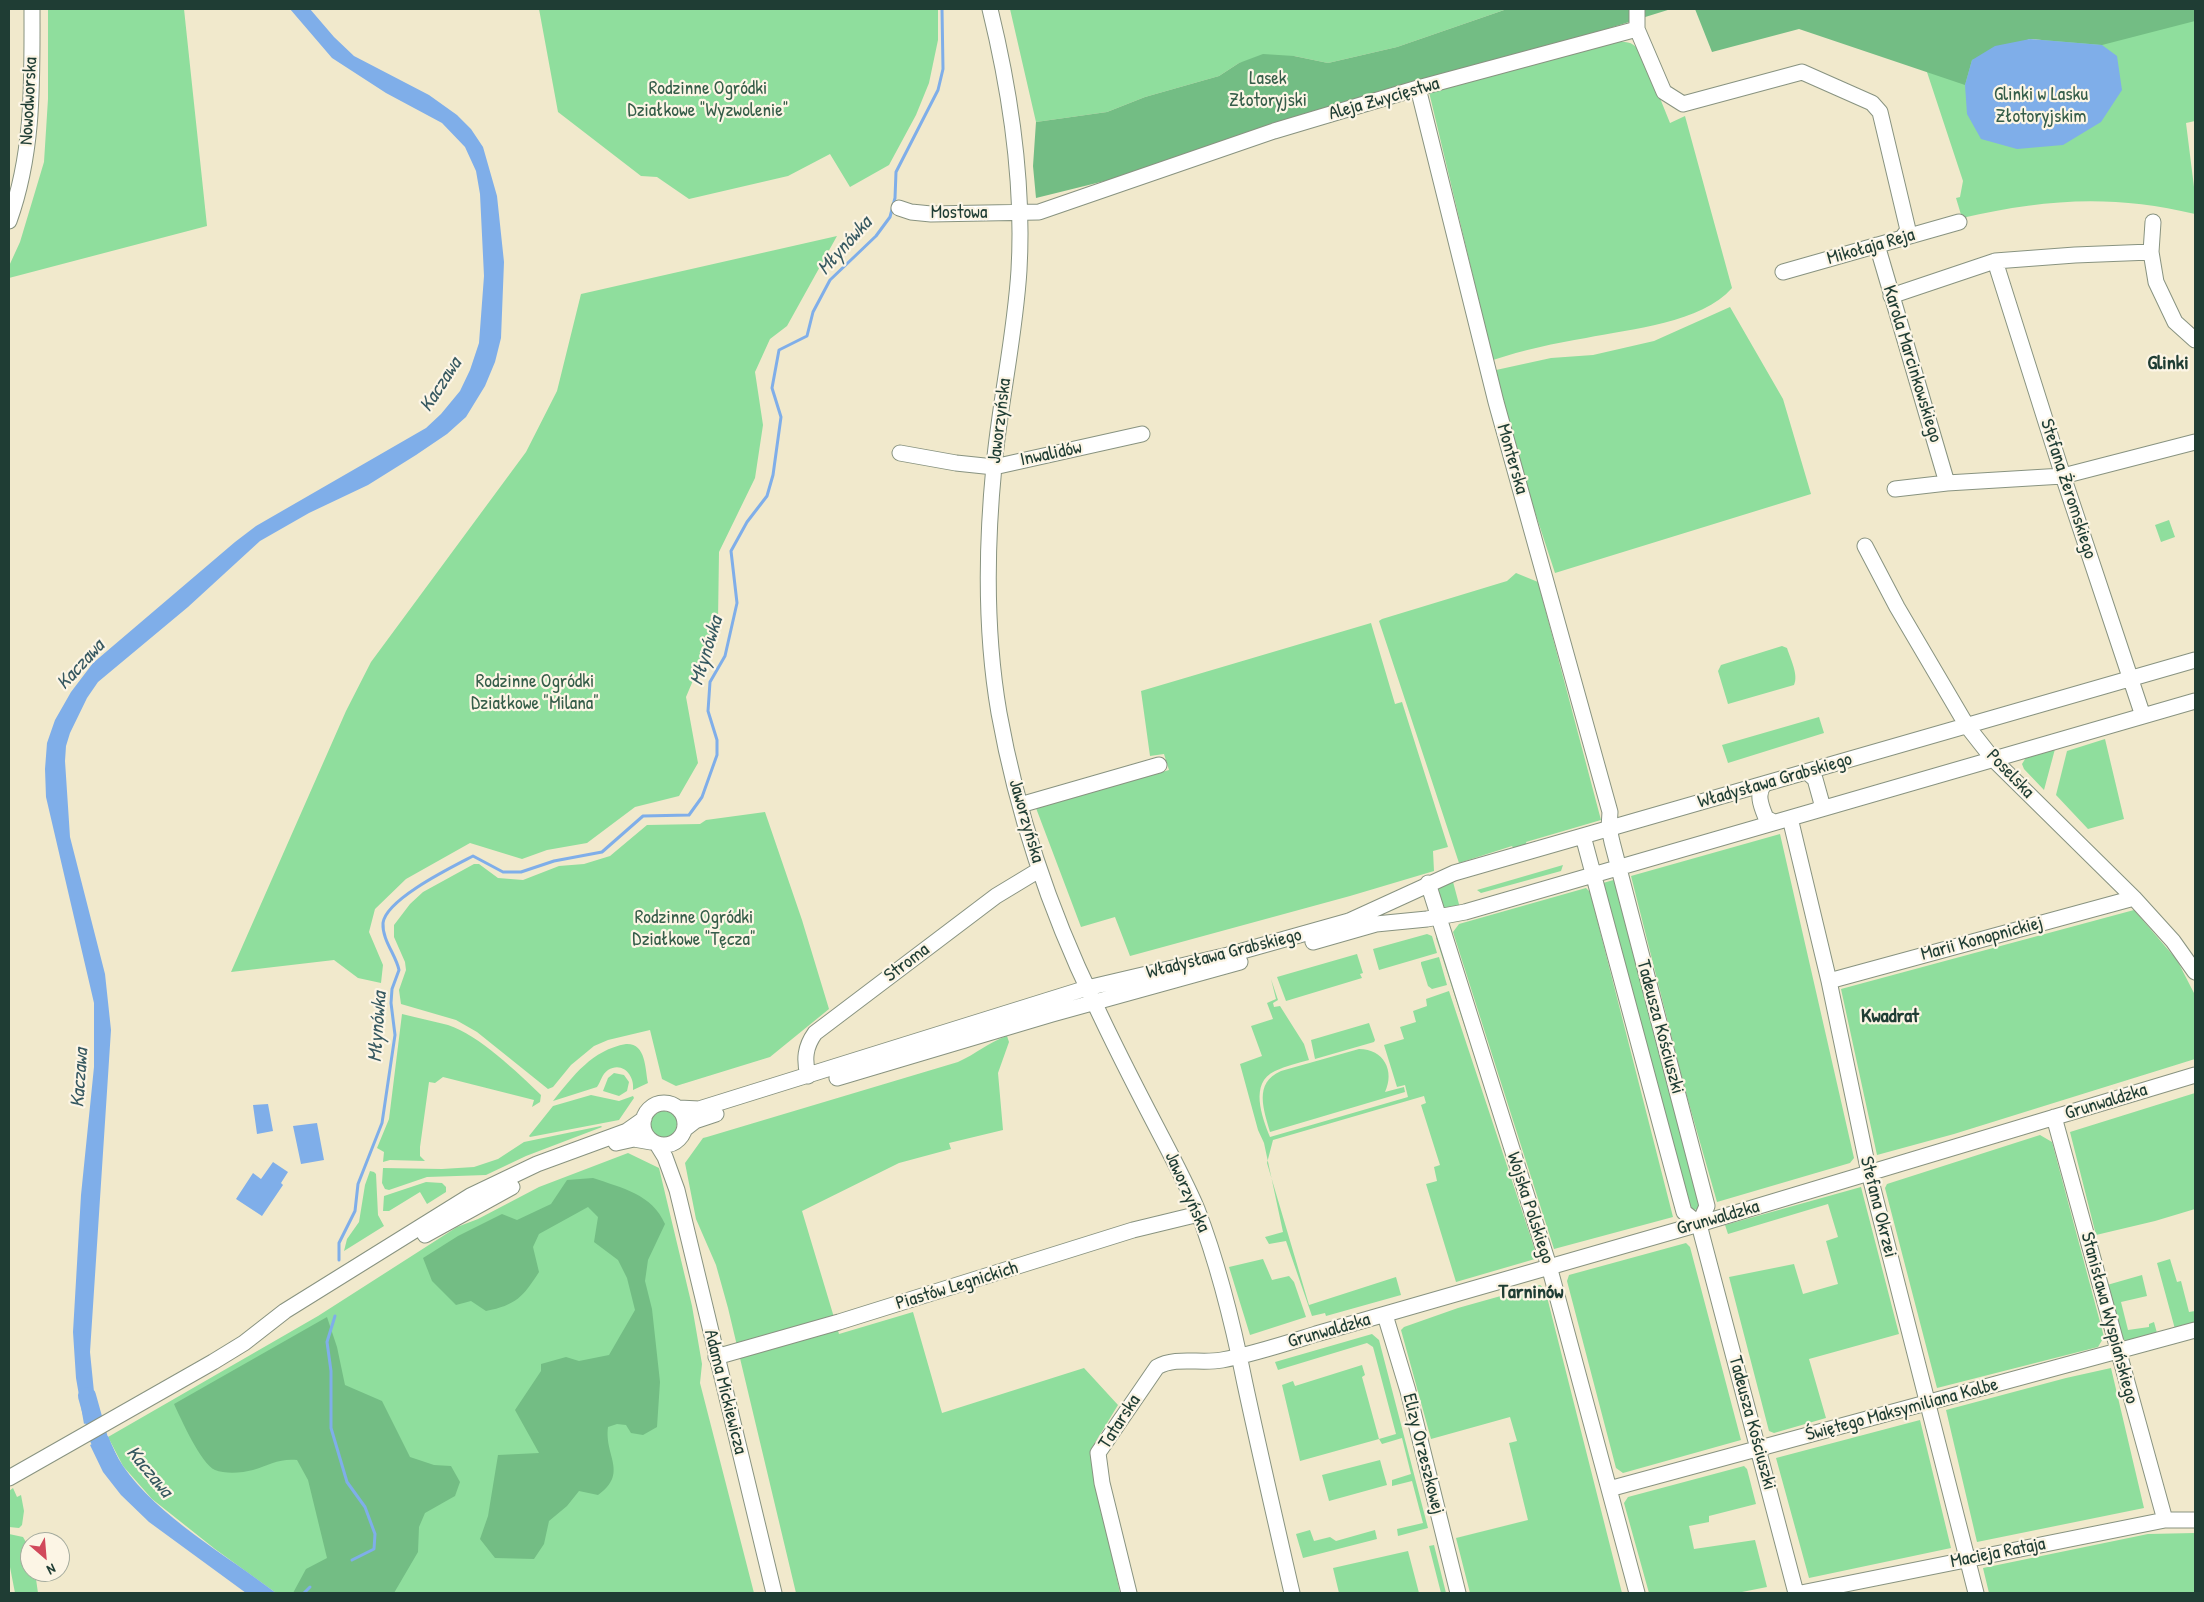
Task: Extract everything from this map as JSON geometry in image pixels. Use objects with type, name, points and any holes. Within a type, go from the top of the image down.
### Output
[{"type":"street","name":"Nowodworska","points":[[9,221],[19,189],[28,147],[32,9]]},
{"type":"street","name":"Jaworzyńska","points":[[990,9],[1010,107],[1018,172],[1020,213],[1016,299],[994,466],[989,556],[990,623],[998,708],[1020,806],[1039,870],[1094,1002],[1180,1172],[1199,1214],[1218,1272],[1240,1356],[1292,1593]]},
{"type":"street","points":[[1638,9],[1636,29],[1664,92],[1683,104],[1802,72],[1872,103],[1880,112],[1908,230],[1901,239]]},
{"type":"street","name":"Aleja Zwycięstwa","points":[[1020,213],[1039,212],[1274,131],[1418,88],[1636,29]]},
{"type":"street","name":"Monterska","points":[[1418,88],[1496,402],[1610,812],[1609,828]]},
{"type":"street","name":"Mostowa","points":[[899,208],[931,214],[1020,213]]},
{"type":"street","name":"Mikołaja Reja","points":[[1783,272],[1959,222]]},
{"type":"street","points":[[2153,222],[2151,252],[2156,282],[2175,322],[2195,340]]},
{"type":"street","name":"Karola Marcinkowskiego","points":[[1877,245],[1890,296],[1947,483]]},
{"type":"street","points":[[1890,296],[1995,261],[2151,252]]},
{"type":"street","name":"Stefana Żeromskiego","points":[[1995,261],[2142,716]]},
{"type":"street","name":"Inwalidów","points":[[900,453],[956,463],[994,466],[1142,434]]},
{"type":"street","points":[[1896,489],[1947,483],[2063,476],[2195,442]]},
{"type":"street","name":"Poselska","points":[[1865,546],[1897,607],[1967,726],[1993,759],[2134,898],[2173,941],[2195,972]]},
{"type":"street","name":"Władysława Grabskiego","points":[[682,1134],[695,1121],[708,1116],[1361,922],[1428,883],[1454,873],[2195,660]]},
{"type":"street","name":"Władysława Grabskiego","points":[[679,1108],[687,1110],[699,1109],[1088,988],[1361,922],[1383,923],[1464,912],[2195,701]]},
{"type":"street","points":[[1020,806],[1160,765]]},
{"type":"street","points":[[1806,772],[1815,779],[1822,804],[1818,810]]},
{"type":"street","points":[[1765,784],[1760,788],[1759,796],[1766,818],[1774,822]]},
{"type":"street","name":"Stefana Okrzei","points":[[1790,818],[1829,981],[1869,1173],[1976,1593]]},
{"type":"street","name":"Tadeusza Kościuszki","points":[[1609,828],[1707,1206],[1699,1224]]},
{"type":"street","name":"Tadeusza Kościuszki","points":[[1583,836],[1684,1212],[1699,1224],[1796,1593]]},
{"type":"street","name":"Stroma","points":[[808,1076],[805,1062],[806,1048],[815,1033],[996,896],[1039,870]]},
{"type":"street","name":"Wojska Polskiego","points":[[1428,883],[1549,1266],[1637,1593]]},
{"type":"street","name":"Marii Konopnickiej","points":[[1829,981],[2134,898]]},
{"type":"street","name":"Grunwaldzka","points":[[1240,1356],[1699,1224],[2195,1075]]},
{"type":"street","points":[[1656,1107],[1680,1100]]},
{"type":"street","points":[[10,1477],[244,1343],[290,1320],[400,1244],[470,1196],[568,1151],[627,1131],[644,1119],[649,1110],[659,1103],[670,1103],[679,1108],[685,1117],[682,1134],[669,1145],[634,1138],[627,1140],[550,1169],[400,1244]]},
{"type":"street","name":"Stanisława Wyspiańskiego","points":[[2054,1117],[2164,1520]]},
{"type":"street","points":[[644,1119],[644,1132],[654,1143]]},
{"type":"street","name":"Adama Mickiewicza","points":[[677,1190],[675,1154],[682,1134]]},
{"type":"street","name":"Adama Mickiewicza","points":[[654,1143],[666,1158],[677,1190],[774,1593]]},
{"type":"street","name":"Piastów Legnickich","points":[[716,1357],[839,1322],[1133,1230],[1199,1214]]},
{"type":"street","name":"Elizy Orzeszkowej","points":[[1385,1315],[1408,1391],[1458,1593]]},
{"type":"street","name":"Świętego Maksymiliana Kolbe","points":[[1609,1489],[1928,1404],[2195,1330]]},
{"type":"street","name":"Tatarska","points":[[1129,1593],[1102,1483],[1098,1453],[1157,1367],[1166,1362],[1205,1362],[1240,1356]]},
{"type":"street","name":"Macieja Rataja","points":[[1801,1593],[2164,1520],[2195,1520]]},
{"type":"green space","points":[[48,9],[184,9],[207,226],[9,278],[9,266],[20,242],[44,162],[48,99]]},
{"type":"green space","name":"Rodzinne Ogródki Działkowe \"Wyzwolenie\"","points":[[539,9],[938,9],[938,40],[929,83],[916,115],[889,165],[850,187],[830,154],[788,176],[689,199],[657,177],[641,176],[558,112]]},
{"type":"green space","points":[[1010,9],[1507,9],[1397,47],[1328,63],[1294,56],[1239,63],[1219,76],[1145,97],[1107,112],[1036,122]]},
{"type":"green space","name":"Lasek Złotoryjski","points":[[1507,9],[1671,9],[1555,45],[1414,81],[1220,143],[1129,175],[1036,198],[1033,166],[1036,122],[1107,112],[1145,97],[1219,76],[1239,63],[1263,54],[1294,56],[1328,63],[1397,47]]},
{"type":"green space","points":[[1695,9],[2195,9],[2195,21],[2102,45],[2030,39],[1972,60],[1965,85],[1799,29],[1712,52]]},
{"type":"green space","name":"Glinki w Lasku Złotoryjskim","points":[[2195,9],[2195,121],[2186,123],[2195,195],[2195,214],[2135,204],[2078,201],[2022,207],[1962,218],[1956,198],[1960,197],[1963,181],[1924,63]]},
{"type":"green space","points":[[1615,42],[1632,44],[1643,56],[1670,123],[1685,116],[1732,288],[1719,300],[1684,317],[1664,323],[1539,347],[1493,360],[1429,92]]},
{"type":"green space","name":"Rodzinne Ogródki Działkowe \"Milana\"","points":[[837,236],[787,326],[770,339],[755,372],[763,425],[755,478],[719,552],[718,621],[686,697],[698,763],[679,796],[635,807],[587,843],[547,850],[522,859],[470,843],[406,879],[375,909],[369,932],[383,965],[381,983],[358,978],[334,960],[231,972],[346,711],[371,662],[526,452],[557,391],[581,294]]},
{"type":"green space","points":[[1730,307],[1783,399],[1811,494],[1555,573],[1512,442],[1496,370],[1551,358],[1593,355],[1654,341]]},
{"type":"green space","points":[[2169,520],[2175,537],[2161,542],[2155,525]]},
{"type":"green space","points":[[1516,573],[1538,582],[1601,820],[1526,842],[1527,845],[1514,849],[1512,846],[1459,863],[1379,621],[1507,581]]},
{"type":"green space","points":[[1371,623],[1395,704],[1402,702],[1448,847],[1433,851],[1434,871],[1130,956],[1115,917],[1081,927],[1036,808],[1169,770],[1164,754],[1150,756],[1141,691]]},
{"type":"green space","points":[[1782,646],[1787,648],[1794,666],[1794,685],[1728,704],[1718,671],[1721,665]]},
{"type":"green space","points":[[1819,717],[1824,733],[1728,763],[1722,745]]},
{"type":"green space","points":[[2105,739],[2124,819],[2088,829],[2056,795],[2067,751]]},
{"type":"green space","points":[[2055,749],[2044,790],[2024,769],[2022,764],[2027,756]]},
{"type":"green space","name":"Rodzinne Ogródki Działkowe \"Tęcza\"","points":[[765,812],[802,920],[829,1009],[770,1057],[676,1086],[662,1079],[650,1030],[608,1040],[594,1046],[571,1065],[553,1087],[548,1089],[477,1032],[456,1020],[401,1004],[399,990],[406,970],[405,962],[394,937],[394,925],[410,904],[423,892],[474,864],[479,864],[498,878],[523,880],[559,866],[584,864],[610,856],[647,825],[700,824],[706,820]]},
{"type":"green space","points":[[1780,834],[1854,1158],[1850,1163],[1717,1202],[1684,1086],[1631,876]]},
{"type":"green space","points":[[1563,865],[1561,871],[1481,893],[1477,890]]},
{"type":"green space","points":[[1452,878],[1460,908],[1445,909],[1439,899],[1438,886]]},
{"type":"green space","points":[[1617,879],[1704,1208],[1688,1211],[1603,883]]},
{"type":"green space","points":[[1586,888],[1590,892],[1673,1217],[1554,1249],[1453,932],[1459,924]]},
{"type":"green space","points":[[2134,910],[2177,960],[2195,995],[2195,1059],[1954,1134],[1877,1155],[1841,989]]},
{"type":"green space","points":[[1427,934],[1432,936],[1437,953],[1379,970],[1373,949]]},
{"type":"green space","points":[[1438,936],[1538,1253],[1436,938]]},
{"type":"green space","points":[[1357,954],[1363,973],[1360,974],[1362,978],[1286,1001],[1277,977]]},
{"type":"green space","points":[[1439,957],[1447,985],[1432,989],[1428,986],[1421,962]]},
{"type":"green space","points":[[1271,979],[1278,1000],[1273,1003],[1274,1007],[1280,1006],[1304,1044],[1309,1060],[1275,1071],[1267,1076],[1262,1084],[1260,1092],[1261,1110],[1270,1137],[1408,1097],[1405,1085],[1397,1087],[1384,1045],[1404,1039],[1400,1027],[1416,1022],[1413,1011],[1427,1006],[1426,999],[1449,991],[1536,1253],[1535,1259],[1456,1282],[1426,1184],[1437,1181],[1434,1167],[1440,1165],[1421,1105],[1426,1103],[1424,1096],[1273,1140],[1268,1160],[1240,1064],[1262,1056],[1251,1026],[1273,1019],[1267,1003],[1276,999]]},
{"type":"green space","points":[[402,1014],[448,1025],[485,1045],[541,1095],[540,1102],[532,1107],[534,1100],[443,1077],[435,1083],[429,1082],[420,1147],[420,1156],[425,1161],[390,1160],[383,1162],[384,1152],[377,1148],[389,1119]]},
{"type":"green space","points":[[1369,1023],[1374,1042],[1315,1059],[1311,1040]]},
{"type":"green space","points":[[1007,1036],[1009,1042],[998,1073],[1003,1130],[949,1143],[951,1149],[899,1163],[802,1211],[839,1334],[913,1312],[942,1413],[1084,1368],[1118,1405],[1090,1451],[1120,1593],[796,1593],[728,1308],[716,1265],[696,1219],[685,1163],[703,1138],[958,1062],[994,1041]]},
{"type":"green space","points":[[626,1044],[633,1045],[641,1052],[648,1083],[633,1090],[632,1080],[627,1071],[619,1067],[613,1068],[604,1074],[597,1087],[553,1101],[584,1065],[603,1052]]},
{"type":"green space","points":[[1359,1049],[1375,1053],[1385,1063],[1389,1076],[1385,1092],[1404,1087],[1405,1092],[1270,1132],[1263,1106],[1263,1098],[1267,1082],[1272,1076],[1281,1071]]},
{"type":"green space","points":[[614,1073],[624,1075],[629,1082],[627,1091],[619,1096],[603,1091],[608,1078]]},
{"type":"green space","points":[[2195,1093],[2195,1209],[2096,1235],[2070,1132]]},
{"type":"green space","points":[[591,1095],[619,1101],[633,1096],[634,1098],[619,1120],[529,1136],[553,1106]]},
{"type":"green space","points":[[661,1110],[672,1111],[675,1118],[679,1120],[676,1127],[678,1132],[667,1140],[663,1137],[654,1137],[654,1133],[648,1127],[651,1123],[651,1115],[655,1115]]},
{"type":"green space","points":[[601,1126],[526,1156],[486,1175],[427,1177],[389,1190],[385,1189],[382,1183],[383,1168],[442,1169],[474,1167],[498,1159],[524,1142]]},
{"type":"green space","points":[[2040,1135],[2052,1142],[2104,1337],[2098,1347],[1937,1388],[1885,1188],[1887,1184]]},
{"type":"green space","points":[[628,1153],[659,1168],[692,1306],[702,1364],[700,1383],[754,1593],[276,1593],[215,1549],[152,1499],[123,1466],[108,1437],[318,1316],[457,1227],[478,1219],[539,1187]]},
{"type":"green space","points":[[370,1171],[376,1174],[378,1215],[384,1226],[344,1251],[347,1239],[359,1222],[365,1185]]},
{"type":"green space","points":[[593,1178],[625,1189],[644,1199],[659,1214],[665,1224],[648,1260],[645,1281],[652,1309],[660,1382],[657,1427],[643,1435],[631,1433],[626,1425],[617,1424],[608,1427],[609,1447],[614,1471],[607,1487],[598,1495],[579,1491],[567,1506],[549,1521],[544,1544],[534,1559],[495,1558],[480,1539],[488,1516],[498,1455],[539,1453],[515,1410],[541,1371],[541,1364],[566,1357],[579,1361],[609,1355],[635,1310],[627,1278],[618,1260],[594,1242],[598,1217],[588,1207],[539,1234],[533,1247],[539,1272],[518,1299],[496,1309],[486,1311],[471,1301],[456,1305],[432,1281],[423,1258],[458,1236],[502,1214],[517,1220],[551,1204],[567,1180]]},
{"type":"green space","points":[[1272,1178],[1309,1305],[1396,1277],[1401,1295],[1326,1316],[1325,1313],[1312,1316],[1286,1241],[1269,1244],[1265,1237],[1283,1232]]},
{"type":"green space","points":[[426,1182],[442,1183],[446,1187],[446,1192],[427,1204],[420,1192],[389,1211],[383,1211],[384,1196]]},
{"type":"green space","points":[[1861,1187],[1899,1334],[1809,1359],[1826,1418],[1774,1433],[1769,1431],[1729,1277],[1794,1264],[1803,1294],[1838,1284],[1826,1241],[1838,1237],[1828,1204],[1728,1234],[1725,1225]]},
{"type":"green space","points":[[1686,1243],[1690,1247],[1741,1440],[1623,1473],[1616,1468],[1567,1281],[1569,1275]]},
{"type":"green space","points":[[1263,1259],[1272,1280],[1289,1276],[1294,1282],[1306,1317],[1250,1335],[1229,1267]]},
{"type":"green space","points":[[2170,1259],[2177,1282],[2181,1281],[2189,1312],[2195,1311],[2195,1323],[2175,1329],[2157,1263]]},
{"type":"green space","points":[[2142,1275],[2147,1296],[2121,1302],[2128,1330],[2149,1327],[2149,1324],[2154,1322],[2157,1333],[2123,1343],[2107,1285]]},
{"type":"green space","points":[[1540,1285],[1545,1289],[1622,1593],[1470,1593],[1456,1538],[1528,1520],[1509,1443],[1517,1441],[1510,1417],[1431,1439],[1401,1330],[1404,1327],[1458,1308]]},
{"type":"green space","points":[[327,1317],[337,1347],[345,1385],[382,1401],[410,1457],[434,1465],[451,1466],[460,1482],[455,1496],[425,1513],[419,1527],[418,1552],[394,1593],[293,1593],[306,1569],[327,1558],[308,1480],[297,1460],[280,1461],[244,1472],[229,1473],[215,1470],[198,1450],[174,1404]]},
{"type":"green space","points":[[1372,1334],[1379,1340],[1428,1528],[1398,1536],[1397,1529],[1423,1523],[1412,1481],[1392,1486],[1392,1480],[1411,1474],[1402,1438],[1382,1444],[1379,1439],[1396,1434],[1373,1347],[1367,1343],[1278,1370],[1275,1362]]},
{"type":"green space","points":[[1362,1365],[1365,1375],[1362,1377],[1379,1439],[1300,1461],[1282,1385],[1293,1381],[1295,1386]]},
{"type":"green space","points":[[2111,1368],[2144,1508],[1977,1542],[1946,1410]]},
{"type":"green space","points":[[1920,1420],[1951,1548],[1809,1578],[1776,1458]]},
{"type":"green space","points":[[1380,1460],[1387,1485],[1329,1501],[1322,1475]]},
{"type":"green space","points":[[1744,1466],[1747,1469],[1756,1504],[1709,1516],[1709,1522],[1689,1526],[1694,1549],[1755,1540],[1767,1587],[1737,1593],[1649,1593],[1624,1503],[1628,1497]]},
{"type":"green space","points":[[13,1488],[17,1497],[21,1495],[24,1511],[22,1525],[19,1528],[9,1527],[9,1491]]},
{"type":"green space","points":[[1310,1530],[1314,1541],[1330,1537],[1336,1541],[1375,1530],[1377,1539],[1303,1558],[1296,1534]]},
{"type":"green space","points":[[2195,1533],[2195,1593],[1989,1593],[1983,1568],[2148,1534]]},
{"type":"green space","points":[[9,1534],[20,1536],[20,1582],[36,1582],[38,1593],[15,1593],[9,1562]]},
{"type":"green space","points":[[1434,1545],[1446,1593],[1441,1593],[1429,1546]]},
{"type":"green space","points":[[1408,1551],[1419,1593],[1339,1593],[1333,1568]]},
{"type":"water","points":[[290,9],[310,9],[334,37],[354,56],[429,95],[457,115],[471,129],[483,147],[497,196],[504,262],[501,338],[495,362],[485,386],[466,417],[447,434],[368,485],[309,513],[260,541],[188,607],[98,682],[87,698],[70,733],[66,746],[65,761],[70,837],[105,974],[111,1030],[90,1352],[94,1392],[99,1415],[84,1424],[76,1378],[73,1332],[81,1195],[94,1067],[94,1003],[46,797],[45,769],[47,743],[55,720],[71,692],[93,663],[235,542],[256,526],[426,428],[441,414],[460,391],[470,370],[479,343],[484,276],[480,194],[476,171],[465,147],[442,123],[386,93],[332,58]]},
{"type":"water","points":[[2030,39],[2102,45],[2117,56],[2122,90],[2101,122],[2063,145],[2017,149],[1981,139],[1967,114],[1965,85],[1972,60],[1995,46]]},
{"type":"water","points":[[268,1104],[273,1131],[257,1134],[253,1105]]},
{"type":"water","points":[[317,1123],[324,1160],[301,1164],[293,1126]]},
{"type":"water","points":[[273,1162],[288,1172],[281,1183],[283,1185],[262,1216],[236,1199],[253,1173],[261,1179]]},
{"type":"water","points":[[108,1436],[123,1466],[154,1501],[194,1534],[276,1593],[246,1593],[149,1522],[121,1495],[103,1472],[90,1445]]},
{"type":"waterway","name":"Młynówka","points":[[339,1260],[339,1243],[355,1211],[358,1184],[382,1123],[395,1035],[391,1003],[392,989],[399,970],[383,929],[383,923],[387,914],[407,894],[473,856],[503,872],[521,872],[554,861],[602,852],[643,816],[689,815],[702,797],[717,755],[717,740],[708,711],[710,682],[725,656],[737,603],[731,551],[747,522],[767,496],[773,475],[781,417],[772,388],[779,350],[807,336],[813,312],[830,280],[876,236],[890,217],[895,198],[896,172],[938,90],[943,69],[942,9]]},
{"type":"waterway","name":"Młynówka","points":[[335,1316],[327,1342],[331,1371],[331,1428],[347,1482],[365,1507],[375,1534],[374,1549],[352,1560]]},
{"type":"waterway","name":"Kaczawa","points":[[87,1396],[99,1439],[109,1461]]},
{"type":"waterway","name":"Młynówka","points":[[304,1593],[310,1587]]},
{"type":"district","name":"Glinki","points":[[2168,364]]},
{"type":"district","name":"Kwadrat","points":[[1890,1017]]},
{"type":"district","name":"Tarninów","points":[[1531,1293]]}]
